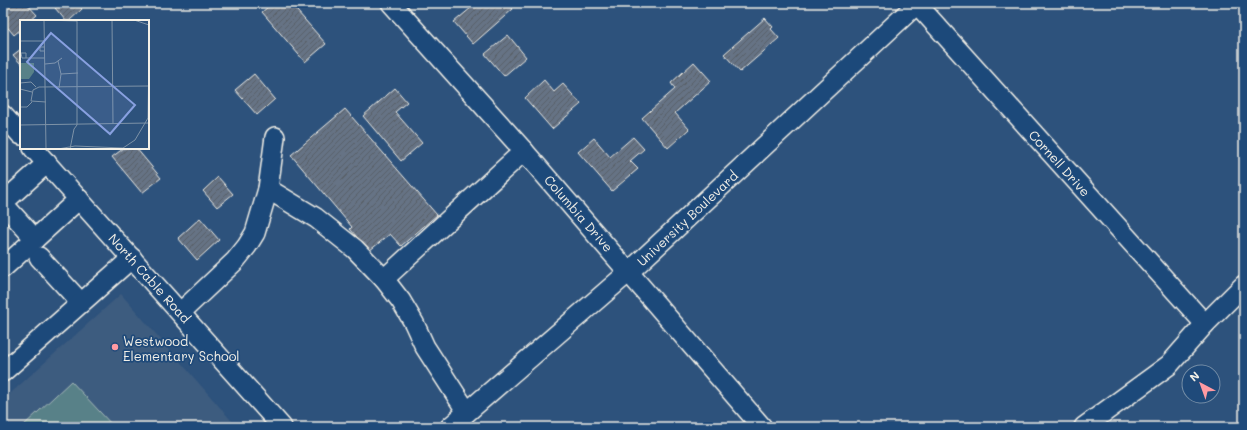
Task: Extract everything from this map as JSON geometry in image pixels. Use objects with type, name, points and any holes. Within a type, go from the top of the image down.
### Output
[{"type":"street","name":"Columbia Drive","points":[[391,3],[630,271],[762,427]]},
{"type":"street","name":"University Boulevard","points":[[450,427],[630,271],[917,3]]},
{"type":"street","name":"Cornell Drive","points":[[917,3],[1205,324]]},
{"type":"street","points":[[3,115],[20,134]]},
{"type":"street","points":[[181,312],[235,261],[255,233],[268,189],[275,137]]},
{"type":"street","name":"North Cable Road","points":[[34,149],[181,312],[282,427]]},
{"type":"street","points":[[384,279],[524,151]]},
{"type":"street","points":[[46,163],[6,200],[5,204],[37,248],[81,303]]},
{"type":"street","points":[[268,189],[321,222],[355,249],[384,279],[401,302],[414,323],[425,346],[467,412]]},
{"type":"street","points":[[3,268],[37,248],[79,199]]},
{"type":"street","points":[[3,372],[132,258]]},
{"type":"street","points":[[1084,427],[1169,364],[1205,324],[1244,285]]},
{"type":"shaded area","name":"Westwood Elementary School","points":[[121,294],[237,427],[3,427],[3,400]]},
{"type":"green space","points":[[71,381],[114,427],[22,427]]},
{"type":"building","points":[[3,3],[26,3],[37,15],[31,20],[20,20],[20,30],[14,35],[3,22]]},
{"type":"building","points":[[61,3],[77,3],[82,9],[70,20],[65,20],[55,8]]},
{"type":"building","points":[[273,3],[290,3],[326,44],[305,62],[262,12]]},
{"type":"building","points":[[477,3],[508,3],[513,9],[473,44],[454,22]]},
{"type":"building","points":[[765,18],[773,27],[771,29],[779,38],[740,72],[724,54]]},
{"type":"building","points":[[508,35],[526,57],[504,76],[485,54]]},
{"type":"building","points":[[20,50],[20,63],[13,55]]},
{"type":"building","points":[[694,62],[711,81],[675,113],[689,129],[668,148],[642,118],[675,89],[671,83]]},
{"type":"building","points":[[254,74],[275,99],[257,115],[235,90]]},
{"type":"building","points":[[544,80],[554,92],[563,84],[581,104],[552,129],[525,98]]},
{"type":"building","points":[[395,88],[407,102],[395,112],[422,143],[401,161],[363,116]]},
{"type":"building","points":[[345,109],[437,215],[401,246],[390,234],[369,251],[350,229],[352,227],[291,155]]},
{"type":"building","points":[[633,137],[644,149],[630,161],[638,169],[612,191],[578,152],[594,138],[610,157]]},
{"type":"building","points":[[123,149],[137,149],[161,178],[142,193],[112,157]]},
{"type":"building","points":[[218,177],[233,194],[217,207],[203,191]]},
{"type":"building","points":[[200,218],[219,240],[197,260],[178,238]]},
{"type":"place","name":"Westwood Elementary School","points":[[115,347]]}]
